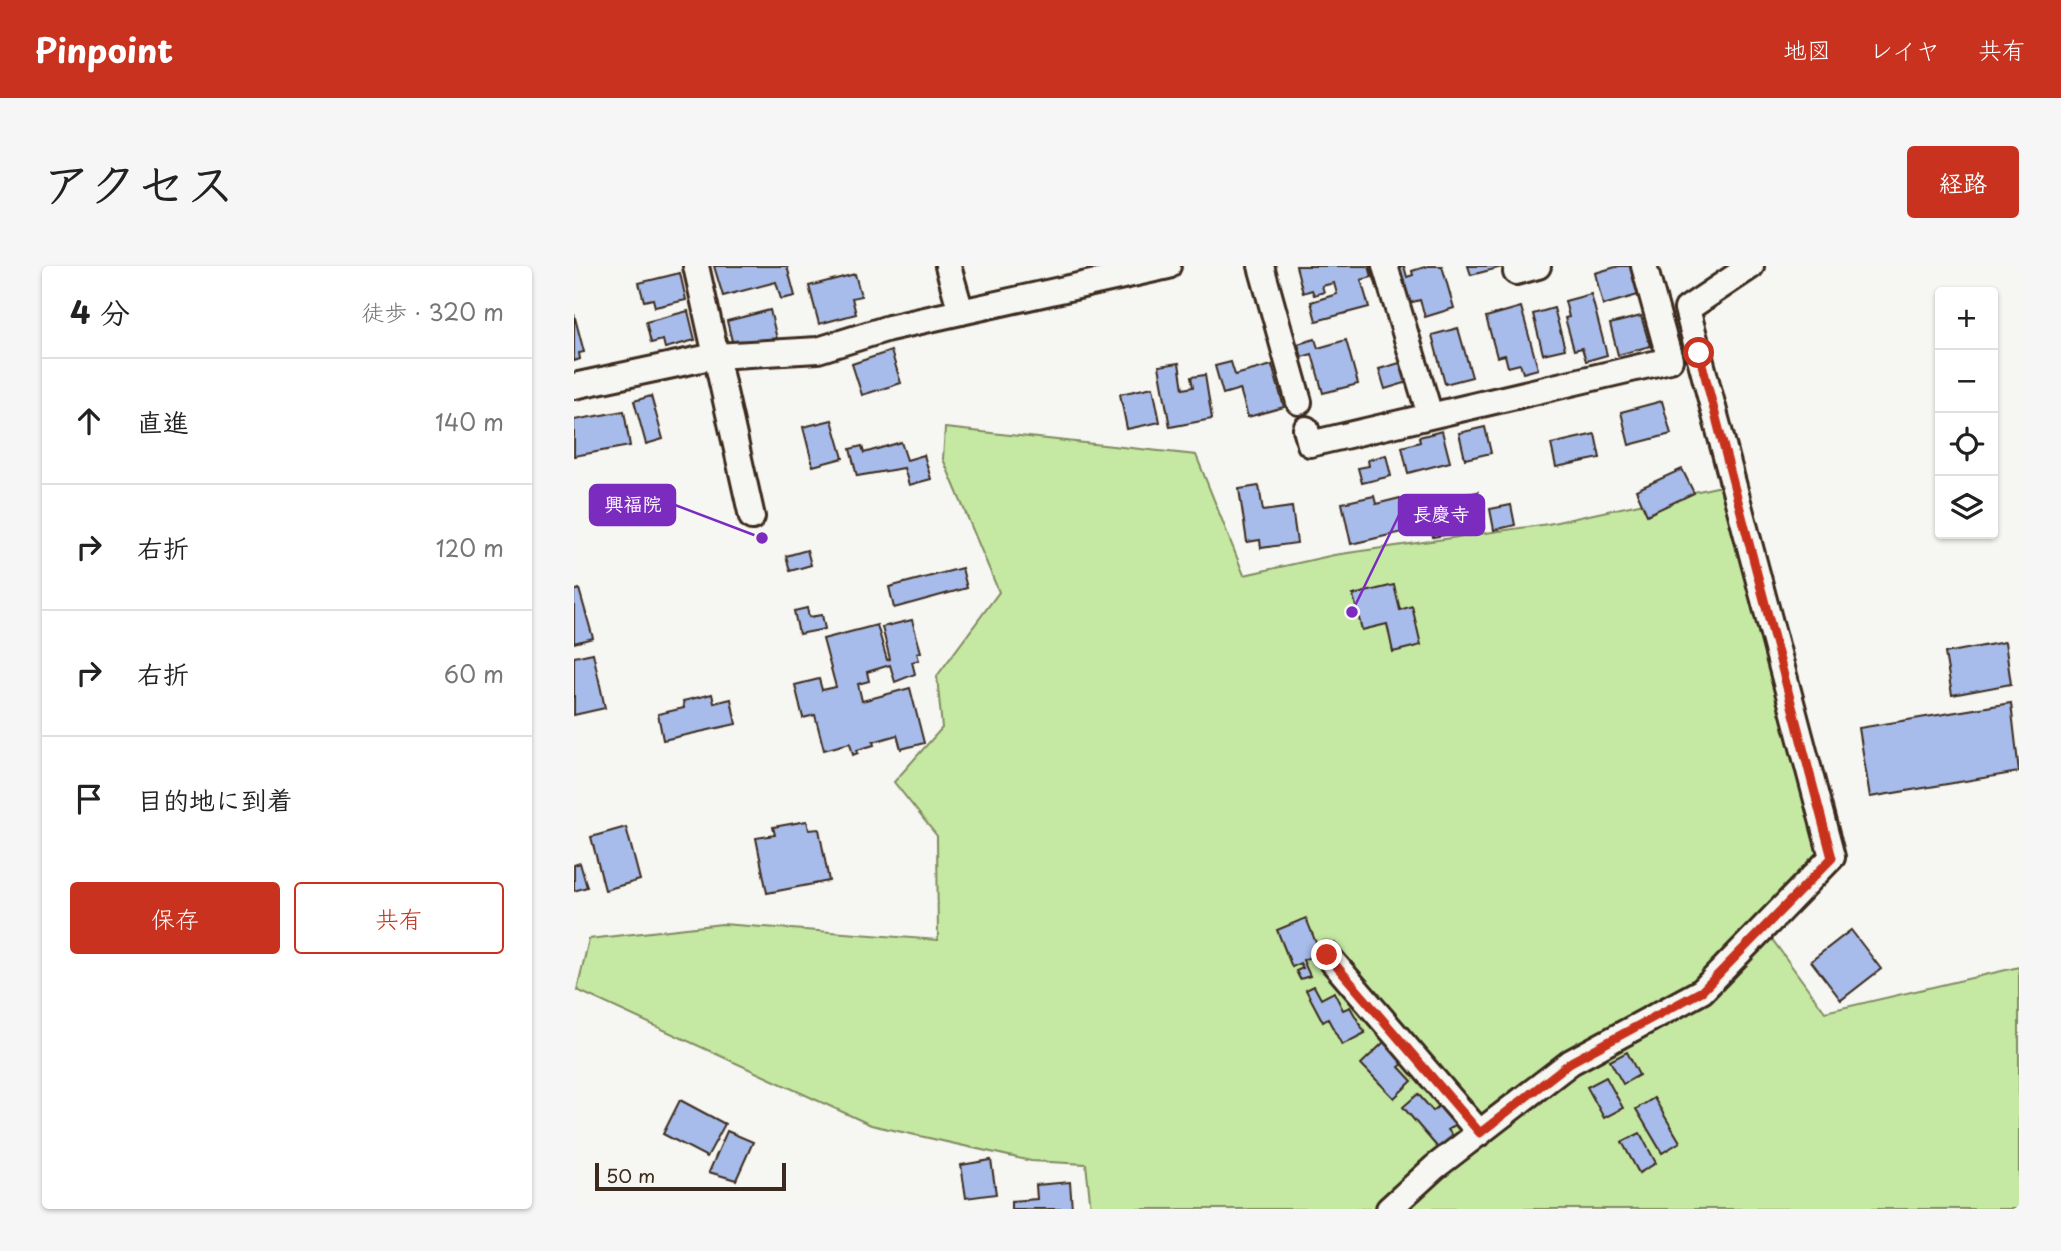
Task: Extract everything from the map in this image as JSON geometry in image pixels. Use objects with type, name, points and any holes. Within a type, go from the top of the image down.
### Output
[{"type":"street","points":[[696,266],[752,517]]},
{"type":"street","points":[[948,266],[961,312]]},
{"type":"street","points":[[574,386],[715,356],[818,350],[890,328],[961,312],[1104,273],[1168,266]]},
{"type":"street","points":[[1261,266],[1299,402]]},
{"type":"street","points":[[1385,266],[1430,415]]},
{"type":"street","points":[[1644,266],[1670,360]]},
{"type":"street","points":[[1389,1209],[1436,1167],[1571,1062],[1702,991],[1832,858],[1687,309],[1751,266]]},
{"type":"street","points":[[1306,429],[1310,444],[1699,353]]},
{"type":"street","points":[[1327,955],[1480,1133]]},
{"type":"green space","points":[[945,428],[1196,455],[1244,575],[1334,555],[1548,524],[1726,485],[1825,849],[1761,924],[1825,1012],[2019,967],[2019,1209],[1091,1209],[1086,1164],[1031,1161],[871,1125],[577,990],[589,939],[722,924],[938,940],[937,836],[894,782],[942,728],[937,676],[999,592],[943,459]]},
{"type":"building","points":[[714,266],[787,266],[795,296],[781,299],[776,282],[723,296]]},
{"type":"building","points":[[1296,266],[1369,266],[1372,277],[1361,280],[1369,307],[1316,321],[1311,302],[1337,294],[1334,283],[1322,286],[1324,292],[1314,295],[1312,290],[1303,293]]},
{"type":"building","points":[[1396,266],[1404,266],[1407,277],[1413,275],[1412,271],[1428,266],[1442,266],[1454,308],[1425,317],[1420,300],[1402,305]]},
{"type":"building","points":[[1468,266],[1506,266],[1471,275]]},
{"type":"building","points":[[1619,266],[1630,266],[1638,295],[1603,305],[1595,273]]},
{"type":"building","points":[[680,273],[686,300],[655,307],[653,299],[644,301],[639,283]]},
{"type":"building","points":[[855,274],[861,296],[852,298],[856,314],[819,324],[809,286]]},
{"type":"building","points":[[1591,294],[1607,355],[1586,361],[1582,348],[1574,350],[1565,318],[1569,317],[1565,301]]},
{"type":"building","points":[[1521,307],[1538,369],[1523,373],[1520,364],[1508,367],[1505,355],[1497,357],[1486,317]]},
{"type":"building","points":[[1554,308],[1565,349],[1543,354],[1533,314]]},
{"type":"building","points":[[770,310],[777,339],[734,349],[727,321]]},
{"type":"building","points":[[688,311],[695,340],[665,348],[663,340],[651,343],[646,322]]},
{"type":"building","points":[[574,314],[584,352],[579,353],[580,359],[574,361]]},
{"type":"building","points":[[1641,316],[1650,346],[1618,355],[1610,324]]},
{"type":"building","points":[[1458,328],[1472,377],[1445,384],[1432,335]]},
{"type":"building","points":[[1315,339],[1318,348],[1346,340],[1358,384],[1323,393],[1312,354],[1302,357],[1298,344]]},
{"type":"building","points":[[891,351],[901,383],[862,395],[852,364]]},
{"type":"building","points":[[1231,362],[1235,375],[1272,365],[1284,407],[1248,417],[1240,389],[1223,394],[1215,366]]},
{"type":"building","points":[[1403,362],[1408,382],[1385,389],[1379,369]]},
{"type":"building","points":[[1179,363],[1183,389],[1193,387],[1191,377],[1205,375],[1212,419],[1170,427],[1159,366]]},
{"type":"building","points":[[1153,387],[1160,422],[1127,429],[1120,394]]},
{"type":"building","points":[[651,396],[663,439],[646,444],[634,401]]},
{"type":"building","points":[[1662,401],[1671,434],[1629,445],[1621,412]]},
{"type":"building","points":[[624,411],[630,446],[574,456],[574,420]]},
{"type":"building","points":[[832,420],[843,458],[813,466],[803,427]]},
{"type":"building","points":[[1485,427],[1491,453],[1465,459],[1459,433]]},
{"type":"building","points":[[1442,431],[1450,462],[1408,473],[1402,447],[1420,442],[1419,437]]},
{"type":"building","points":[[1595,434],[1600,458],[1556,467],[1551,444]]},
{"type":"building","points":[[901,442],[907,460],[924,455],[931,479],[909,485],[904,468],[857,476],[850,449],[862,446],[864,453]]},
{"type":"building","points":[[1386,455],[1391,476],[1362,483],[1358,468],[1369,466],[1368,460]]},
{"type":"building","points":[[1682,469],[1694,493],[1647,515],[1636,490]]},
{"type":"building","points":[[1259,486],[1263,511],[1292,507],[1297,543],[1261,548],[1260,540],[1247,542],[1239,489]]},
{"type":"building","points":[[1478,492],[1484,528],[1433,537],[1426,502]]},
{"type":"building","points":[[1374,496],[1376,504],[1400,498],[1407,531],[1351,544],[1342,503]]},
{"type":"building","points":[[1511,505],[1515,525],[1494,530],[1490,509]]},
{"type":"building","points":[[807,550],[811,565],[790,571],[786,556]]},
{"type":"building","points":[[962,568],[967,588],[894,608],[889,587]]},
{"type":"building","points":[[1394,585],[1400,610],[1412,606],[1421,645],[1393,652],[1387,624],[1362,630],[1353,595]]},
{"type":"building","points":[[579,589],[593,638],[574,643],[574,591]]},
{"type":"building","points":[[807,608],[809,617],[822,615],[825,629],[799,634],[794,611]]},
{"type":"building","points":[[912,620],[921,652],[917,653],[919,660],[912,662],[915,674],[895,682],[890,665],[867,672],[869,681],[858,684],[862,701],[910,688],[924,743],[901,749],[897,735],[873,742],[874,745],[857,750],[858,753],[853,755],[850,743],[824,750],[815,715],[803,718],[795,685],[819,679],[822,690],[836,687],[823,639],[877,625],[887,660],[890,659],[882,627]]},
{"type":"building","points":[[2005,642],[2011,684],[1952,695],[1945,653]]},
{"type":"building","points":[[593,653],[605,708],[574,715],[574,657]]},
{"type":"building","points":[[712,694],[714,703],[731,699],[736,724],[663,740],[658,714],[684,708],[683,701]]},
{"type":"building","points":[[2011,703],[2019,772],[1870,797],[1859,728]]},
{"type":"building","points":[[807,821],[809,830],[819,829],[829,881],[767,893],[756,838],[775,835],[773,827]]},
{"type":"building","points":[[626,827],[640,880],[605,890],[591,837]]},
{"type":"building","points":[[580,863],[587,887],[574,891],[574,865]]},
{"type":"building","points":[[1306,918],[1320,953],[1303,960],[1310,976],[1300,979],[1296,971],[1303,968],[1300,963],[1292,967],[1277,930]]},
{"type":"building","points":[[1851,930],[1881,969],[1841,1000],[1811,961]]},
{"type":"building","points":[[1314,986],[1321,999],[1334,992],[1343,1010],[1350,1007],[1365,1033],[1342,1045],[1328,1019],[1323,1022],[1306,990]]},
{"type":"building","points":[[1384,1042],[1404,1063],[1399,1067],[1412,1081],[1394,1098],[1361,1064]]},
{"type":"building","points":[[1627,1052],[1639,1075],[1623,1084],[1610,1061]]},
{"type":"building","points":[[1606,1077],[1623,1108],[1604,1118],[1587,1087]]},
{"type":"building","points":[[1418,1094],[1433,1111],[1440,1105],[1456,1124],[1448,1130],[1454,1137],[1439,1149],[1403,1107]]},
{"type":"building","points":[[1654,1098],[1680,1142],[1662,1153],[1636,1109]]},
{"type":"building","points":[[680,1100],[725,1124],[707,1157],[663,1134]]},
{"type":"building","points":[[727,1131],[753,1142],[736,1180],[709,1172]]},
{"type":"building","points":[[1640,1133],[1656,1163],[1639,1173],[1622,1142]]},
{"type":"building","points":[[991,1160],[996,1194],[966,1198],[961,1165]]},
{"type":"building","points":[[1070,1182],[1072,1209],[1011,1209],[1011,1201],[1037,1199],[1036,1185]]},
{"type":"place","name":"興福院","points":[[762,538]]},
{"type":"place","name":"長慶寺","points":[[1352,612]]},
{"type":"route","points":[[1327,955],[1480,1133],[1571,1062],[1702,991],[1832,858],[1699,353]]}]
